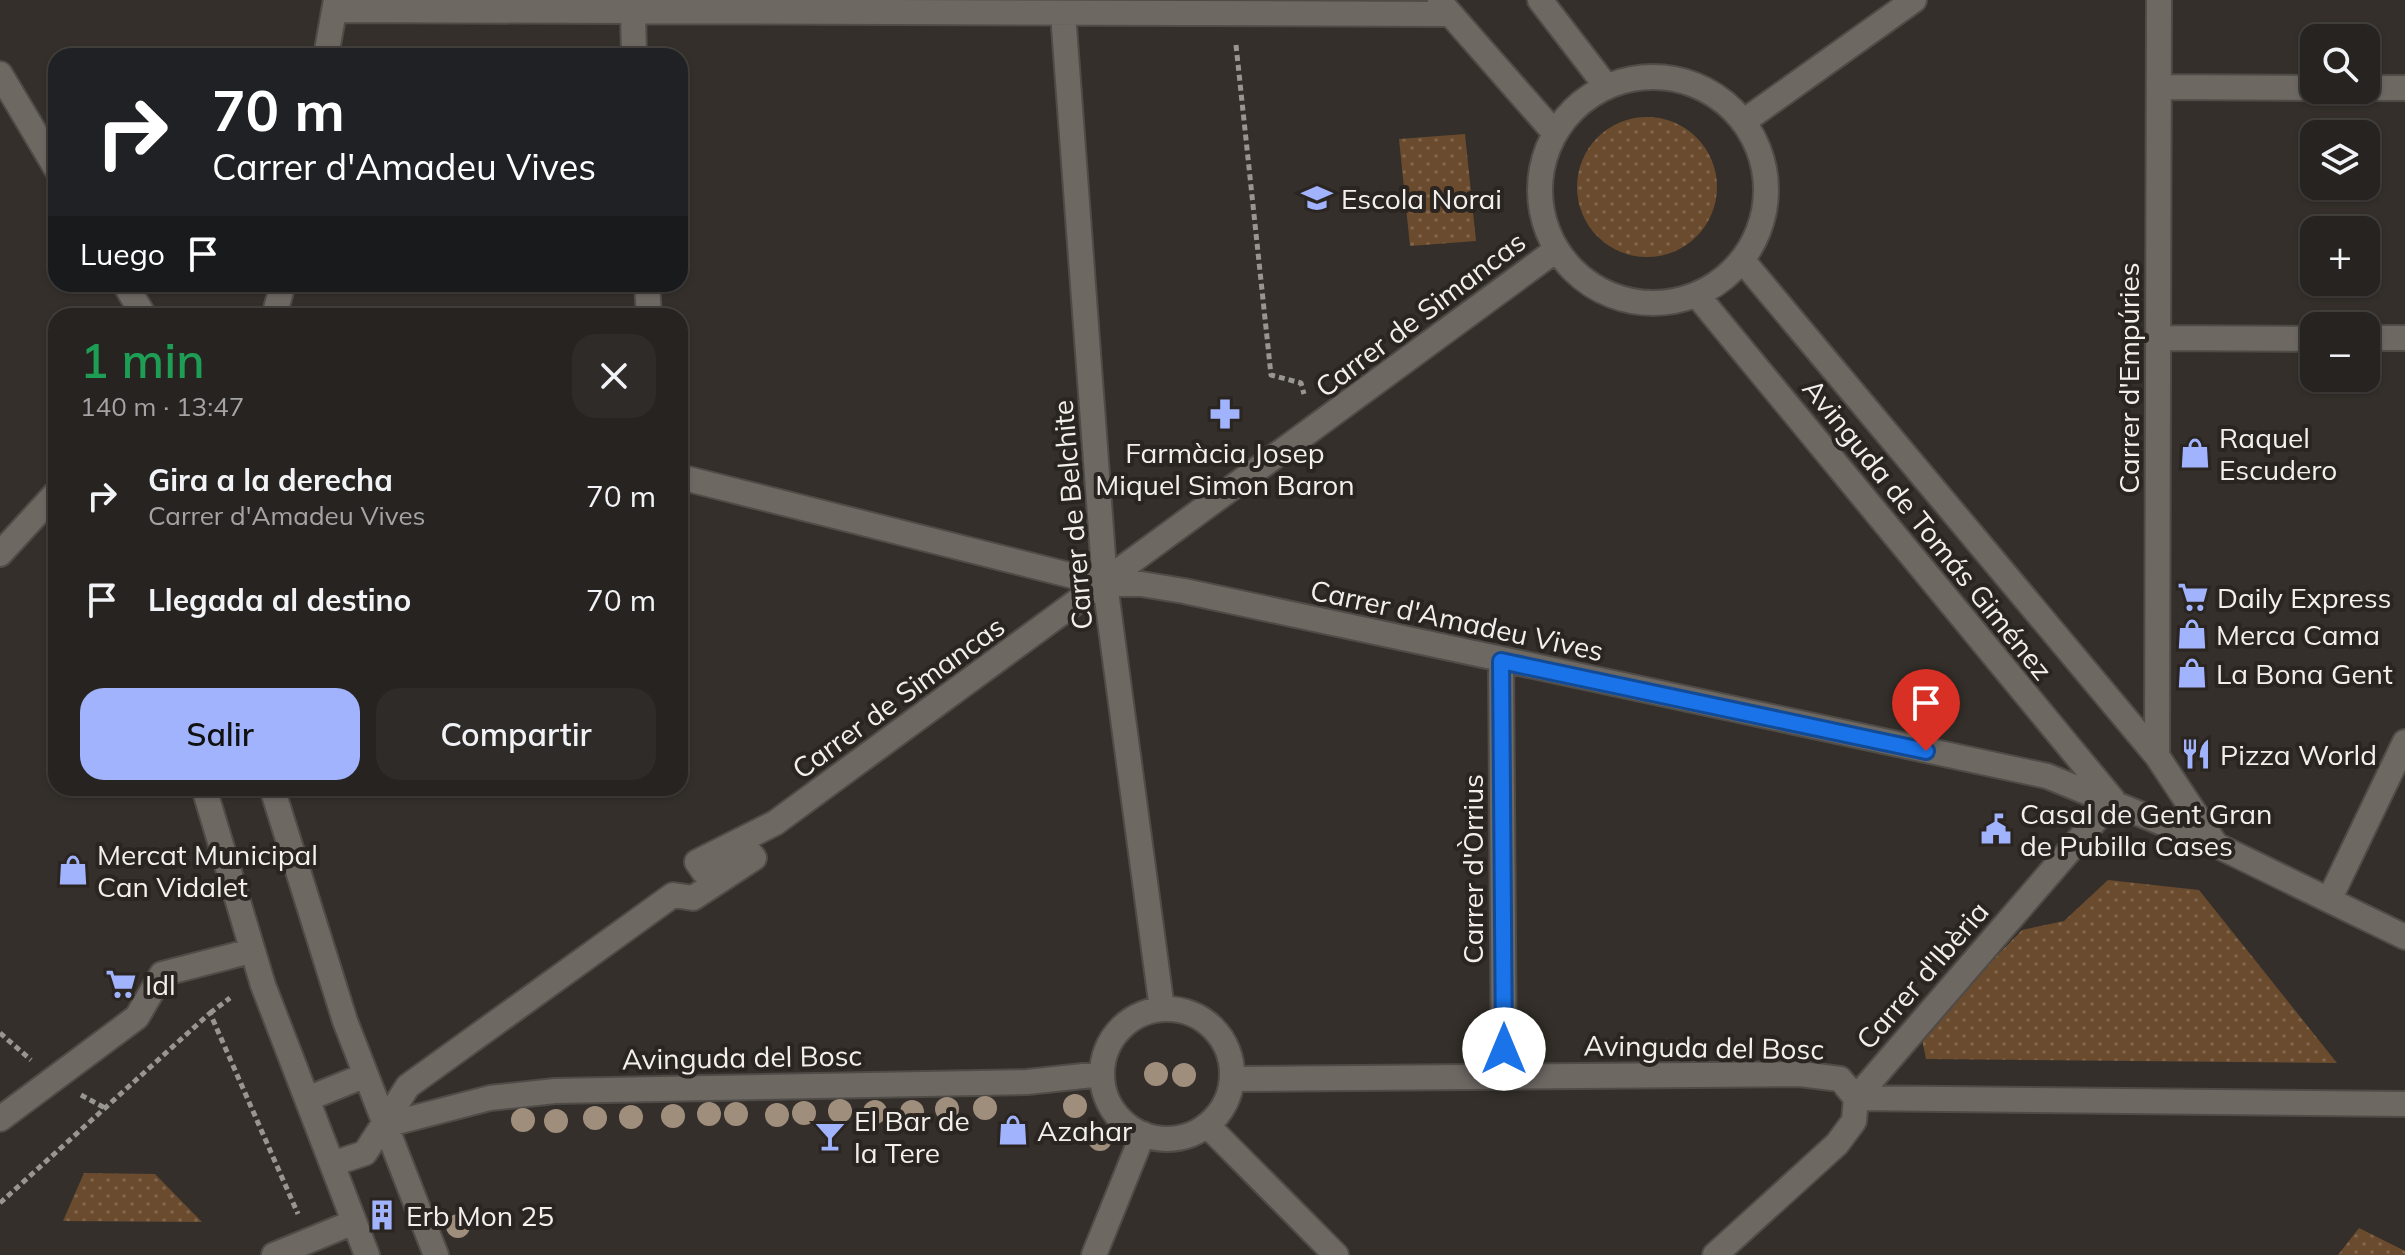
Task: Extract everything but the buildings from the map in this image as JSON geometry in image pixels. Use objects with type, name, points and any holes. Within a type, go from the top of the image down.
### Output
[{"type":"street","points":[[1540,0],[1606,86]]},
{"type":"street","points":[[1743,122],[1914,0]]},
{"type":"street","name":"Carrer d'Empúries","points":[[2157,756],[2159,0]]},
{"type":"street","points":[[327,48],[335,5],[633,11],[1232,14],[1444,7],[1553,131]]},
{"type":"street","points":[[633,11],[634,48]]},
{"type":"street","name":"Carrer de Belchite","points":[[1063,13],[1105,584],[1162,1009]]},
{"type":"street","points":[[0,74],[48,155]]},
{"type":"street","points":[[1642,77],[1673,78],[1704,88],[1730,105],[1743,122],[1764,162],[1768,197],[1760,230],[1743,261],[1722,281],[1697,295],[1656,303],[1634,302],[1603,292],[1577,274],[1556,250],[1543,218],[1540,183],[1553,131],[1584,100],[1606,86],[1642,77]]},
{"type":"street","points":[[2159,87],[2300,88]]},
{"type":"street","points":[[2380,88],[2405,88]]},
{"type":"street","name":"Carrer de Simancas","points":[[332,1164],[365,1153],[386,1125],[408,1086],[673,895],[693,898],[754,858],[748,850],[704,872],[697,862],[775,823],[1105,584],[1556,250]]},
{"type":"street","name":"Avinguda de Tomás Giménez","points":[[1743,261],[2157,756],[2216,845]]},
{"type":"street","name":"Avinguda de Tomás Giménez","points":[[1697,295],[2113,800]]},
{"type":"street","points":[[2158,338],[2300,339]]},
{"type":"street","points":[[2380,338],[2405,338]]},
{"type":"street","name":"Carrer d'Amadeu Vives","points":[[688,479],[1105,584],[1141,584],[1184,591],[2047,776],[2113,800],[2216,845],[2405,937]]},
{"type":"street","points":[[0,554],[48,502]]},
{"type":"street","name":"Carrer d'Òrrius","points":[[1501,661],[1504,1076]]},
{"type":"street","points":[[2330,898],[2405,742]]},
{"type":"street","points":[[206,796],[251,951],[367,1255]]},
{"type":"street","points":[[275,796],[345,1021],[436,1255]]},
{"type":"street","name":"Carrer d'Ibèria","points":[[1715,1255],[1837,1144],[1854,1121],[1856,1098],[2113,800]]},
{"type":"street","points":[[0,1119],[137,1017],[162,974],[251,951]]},
{"type":"street","points":[[1162,1009],[1187,1012],[1208,1023],[1223,1041],[1234,1079],[1226,1101],[1207,1125],[1187,1135],[1165,1138],[1143,1134],[1126,1125],[1104,1093],[1102,1074],[1106,1050],[1119,1029],[1139,1015],[1162,1009]]},
{"type":"street","name":"Avinguda del Bosc","points":[[386,1125],[490,1098],[555,1091],[1027,1082],[1102,1074]]},
{"type":"street","points":[[307,1099],[366,1075]]},
{"type":"street","name":"Avinguda del Bosc","points":[[1234,1079],[1830,1075],[1846,1084],[1856,1098]]},
{"type":"street","points":[[1856,1098],[2405,1104]]},
{"type":"street","points":[[1207,1125],[1336,1255]]},
{"type":"street","points":[[1094,1255],[1143,1134]]},
{"type":"street","points":[[274,1255],[354,1222]]},
{"type":"path","points":[[1232,14],[1271,375],[1301,383],[1314,430]]},
{"type":"path","points":[[0,1203],[230,998]]},
{"type":"path","points":[[210,1013],[309,1240]]},
{"type":"shaded area","points":[[1647,117],[1674,122],[1697,137],[1712,160],[1717,187],[1712,214],[1697,237],[1674,252],[1647,257],[1620,252],[1597,237],[1582,214],[1577,187],[1582,160],[1597,137],[1620,122]]},
{"type":"shaded area","points":[[1465,134],[1476,241],[1410,246],[1399,139]]},
{"type":"shaded area","points":[[2108,880],[2199,890],[2337,1063],[1926,1059],[1921,1034],[2022,930],[2064,921]]},
{"type":"shaded area","points":[[84,1173],[155,1174],[202,1222],[63,1221]]},
{"type":"shaded area","points":[[2359,1228],[2405,1251],[2405,1255],[2338,1255]]},
{"type":"place","name":"Escola Norai","points":[[1317,198]]},
{"type":"place","name":"Farmàcia Josep Miquel Simon Baron","points":[[1225,414]]},
{"type":"place","name":"Raquel Escudero","points":[[2195,453]]},
{"type":"place","name":"Daily Express","points":[[2193,597]]},
{"type":"place","name":"Merca Cama","points":[[2192,634]]},
{"type":"place","name":"La Bona Gent","points":[[2192,673]]},
{"type":"place","name":"Pizza World","points":[[2196,754]]},
{"type":"place","name":"Casal de Gent Gran de Pubilla Cases","points":[[1996,829]]},
{"type":"place","name":"Mercat Municipal Can Vidalet","points":[[73,870]]},
{"type":"place","name":"Idl","points":[[121,984]]},
{"type":"place","name":"Azahar","points":[[1013,1130]]},
{"type":"place","name":"El Bar de la Tere","points":[[830,1136]]},
{"type":"place","name":"Erb Mon 25","points":[[382,1215]]},
{"type":"route","points":[[1504,1049],[1501,661],[1926,751]]}]
